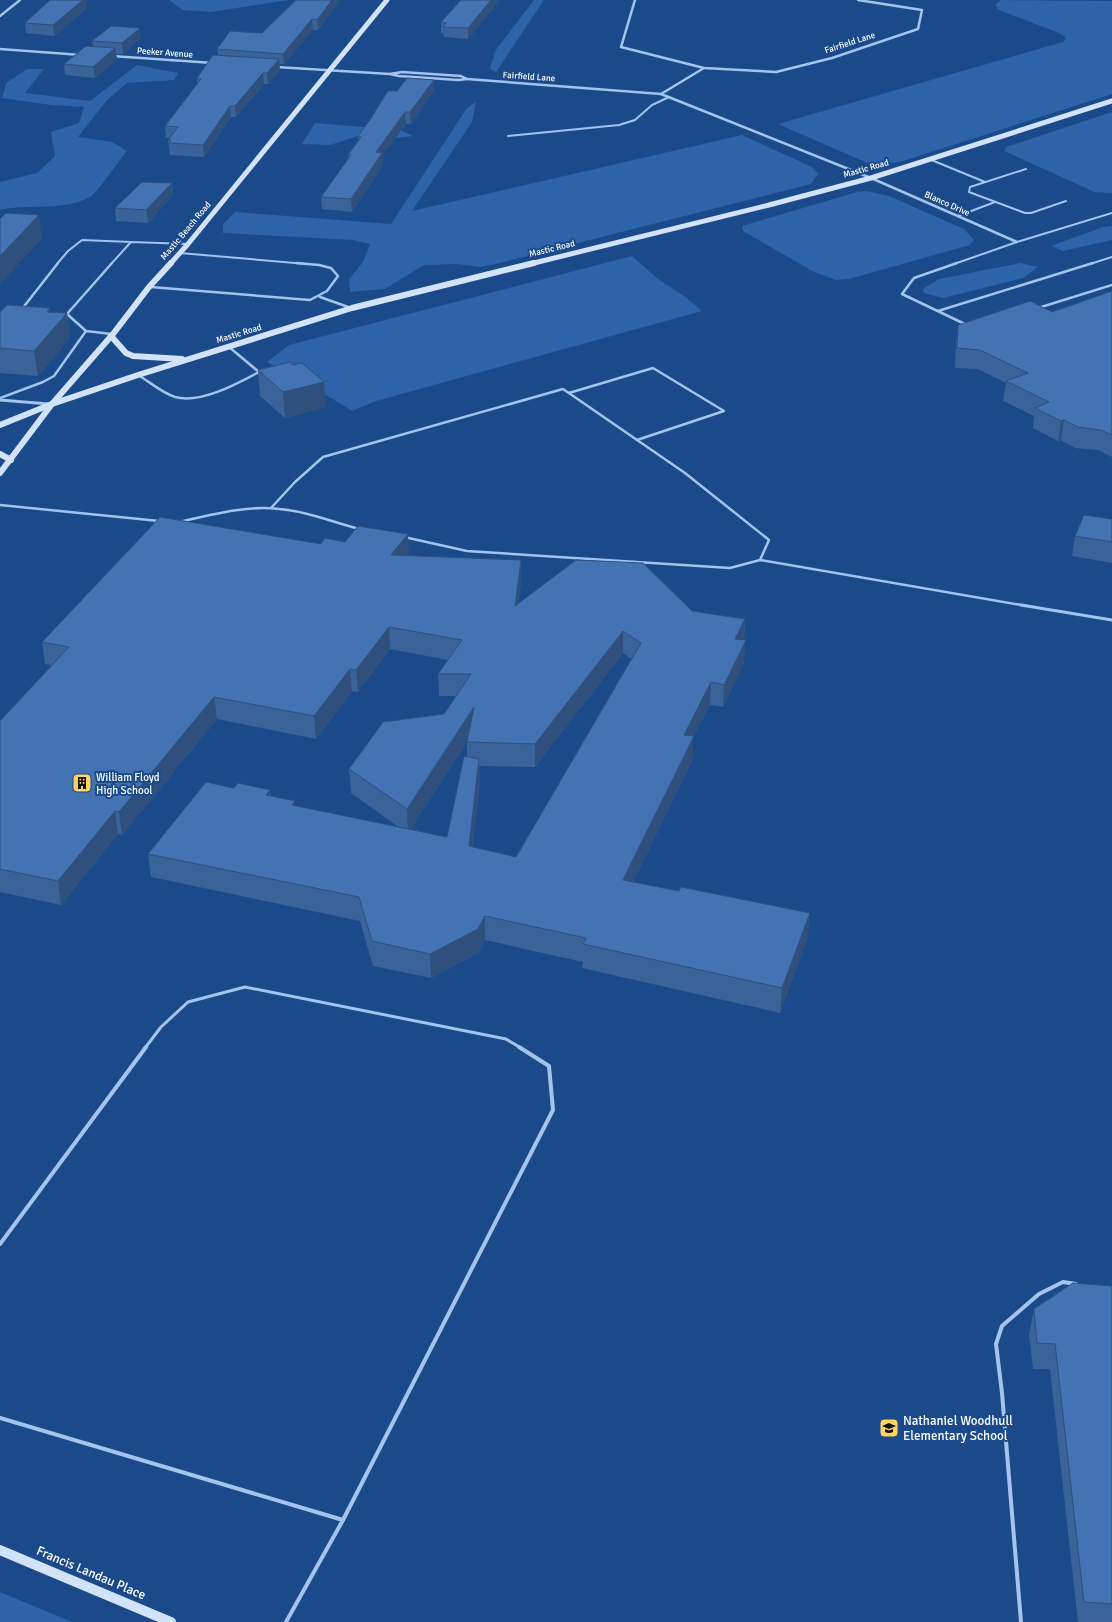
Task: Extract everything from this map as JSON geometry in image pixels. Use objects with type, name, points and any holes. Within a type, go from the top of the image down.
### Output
[{"type":"street","points":[[0,16],[20,0]]},
{"type":"street","name":"Mastic Beach Road","points":[[0,473],[52,404],[112,335],[149,287],[188,244],[387,0]]},
{"type":"street","name":"Fairfield Lane","points":[[635,0],[620,47],[677,60],[704,68],[776,72],[832,58],[918,29],[922,10],[858,0]]},
{"type":"street","points":[[0,49],[86,55]]},
{"type":"street","name":"Peeker Avenue","points":[[110,56],[220,63]]},
{"type":"street","points":[[275,67],[330,70]]},
{"type":"street","points":[[661,94],[704,68]]},
{"type":"street","name":"Fairfield Lane","points":[[330,70],[661,94],[871,178]]},
{"type":"street","name":"Mastic Road","points":[[0,425],[52,404],[138,375],[352,308],[741,213],[871,178],[1112,101]]},
{"type":"street","name":"Blanco Drive","points":[[871,178],[1017,242]]},
{"type":"street","points":[[112,335],[126,353],[133,356],[189,359]]},
{"type":"street","points":[[0,399],[52,404]]},
{"type":"street","points":[[0,454],[11,460]]},
{"type":"street","name":"Francis Landau Place","points":[[0,1550],[171,1622]]},
{"type":"lane","points":[[508,136],[619,125],[635,120],[652,105],[669,97]]},
{"type":"lane","points":[[929,159],[985,182]]},
{"type":"lane","points":[[1026,169],[970,187],[969,192],[1025,213],[1031,213],[1066,201]]},
{"type":"lane","points":[[958,216],[996,202]]},
{"type":"lane","points":[[969,326],[902,294],[914,278],[1017,242],[1112,213]]},
{"type":"lane","points":[[18,313],[68,252],[82,240],[188,244]]},
{"type":"lane","points":[[112,335],[86,331],[67,314],[131,242]]},
{"type":"lane","points":[[149,287],[310,300],[320,297],[329,290],[338,276],[331,268],[319,265],[180,253]]},
{"type":"lane","points":[[938,311],[1112,257]]},
{"type":"lane","points":[[1036,309],[1112,285]]},
{"type":"lane","points":[[320,297],[352,308]]},
{"type":"lane","points":[[64,318],[72,318]]},
{"type":"lane","points":[[0,399],[43,382],[54,376],[86,331]]},
{"type":"lane","points":[[138,375],[176,397],[196,398],[241,383],[259,372],[229,346]]},
{"type":"lane","points":[[569,393],[653,368],[724,411],[637,440]]},
{"type":"lane","points":[[271,508],[295,482],[323,457],[562,389],[685,473],[770,540],[760,560]]},
{"type":"lane","points":[[0,505],[166,522]]},
{"type":"lane","points":[[173,522],[238,510],[271,508],[305,514],[364,531]]},
{"type":"lane","points":[[398,536],[467,551],[730,568],[760,560],[1112,620]]},
{"type":"lane","points":[[0,1244],[161,1028],[188,1002],[245,986],[506,1039],[549,1066],[553,1110],[343,1520],[286,1622]]},
{"type":"lane","points":[[1021,1622],[1002,1393],[996,1344],[1002,1326],[1040,1294],[1063,1282],[1084,1286]]},
{"type":"lane","points":[[0,1418],[343,1520]]},
{"type":"shaded area","points":[[169,0],[289,0],[211,12],[183,10]]},
{"type":"shaded area","points":[[534,0],[544,0],[496,72],[490,69],[495,51]]},
{"type":"shaded area","points":[[1001,0],[1112,1],[1112,94],[900,162],[884,164],[865,162],[778,124],[1063,42],[1066,38],[1059,33],[999,10],[995,5]]},
{"type":"shaded area","points":[[137,65],[178,73],[174,80],[127,83],[107,100],[78,137],[112,142],[127,151],[93,194],[79,202],[57,206],[23,207],[0,210],[0,182],[37,173],[55,156],[51,132],[79,123],[84,107],[51,105],[2,98],[6,83],[27,69],[44,69],[25,93],[90,101]]},
{"type":"shaded area","points":[[476,102],[472,122],[412,211],[742,135],[812,167],[818,174],[811,184],[495,264],[480,267],[456,264],[424,265],[385,289],[350,292],[349,279],[363,262],[370,244],[353,240],[223,233],[223,224],[235,212],[391,224],[467,108]]},
{"type":"shaded area","points":[[1112,112],[1112,193],[1094,192],[1004,151],[1006,147]]},
{"type":"shaded area","points":[[315,123],[400,130],[413,136],[390,139],[358,136],[330,145],[302,144]]},
{"type":"shaded area","points":[[866,191],[889,196],[964,229],[974,240],[970,245],[849,279],[836,280],[814,272],[743,231],[742,226],[857,192]]},
{"type":"shaded area","points":[[1112,226],[1112,240],[1063,251],[1051,246],[1103,227]]},
{"type":"shaded area","points":[[632,256],[658,279],[684,296],[702,311],[376,401],[352,411],[267,362],[289,345]]},
{"type":"shaded area","points":[[1020,263],[1038,267],[1023,278],[943,298],[924,293],[923,289],[939,279]]},
{"type":"shaded area","points":[[0,1592],[72,1622],[0,1622]]},
{"type":"building","points":[[50,0],[83,0],[53,25],[25,23]]},
{"type":"building","points":[[296,0],[332,0],[317,20],[312,19],[283,54],[217,49],[230,31],[262,33]]},
{"type":"building","points":[[461,0],[491,0],[468,28],[443,27],[446,23],[441,22]]},
{"type":"building","points":[[111,26],[140,28],[122,43],[92,41]]},
{"type":"building","points":[[86,46],[115,48],[93,67],[64,64]]},
{"type":"building","points":[[213,55],[279,59],[267,73],[263,73],[235,106],[230,106],[203,145],[169,143],[171,140],[168,140],[178,127],[165,126],[201,79],[197,78]]},
{"type":"building","points":[[407,78],[434,80],[410,112],[405,112],[376,152],[382,153],[351,199],[321,197],[351,155],[348,155],[361,137],[358,136],[388,91],[397,91]]},
{"type":"building","points":[[142,182],[172,183],[146,210],[115,208]]},
{"type":"building","points":[[6,213],[39,215],[0,256],[0,219]]},
{"type":"building","points":[[1112,291],[1112,435],[1101,430],[1078,427],[1064,420],[1061,421],[1035,408],[1049,402],[1006,381],[1028,373],[980,350],[957,348],[958,325],[1030,301],[1052,312]]},
{"type":"building","points":[[7,305],[50,308],[47,312],[67,313],[34,351],[0,348],[0,312]]},
{"type":"building","points":[[290,362],[293,365],[302,363],[324,382],[283,392],[258,370]]},
{"type":"building","points":[[1084,515],[1112,519],[1112,542],[1075,536]]},
{"type":"building","name":"William Floyd High School","points":[[160,517],[321,544],[325,538],[345,542],[358,526],[408,534],[391,555],[521,560],[515,606],[576,560],[643,563],[692,611],[745,619],[735,639],[746,640],[724,685],[711,682],[684,735],[694,736],[623,880],[679,891],[681,887],[810,913],[782,988],[583,944],[586,938],[485,916],[478,929],[430,954],[372,941],[359,897],[148,854],[206,782],[234,788],[238,783],[270,790],[266,795],[295,801],[292,805],[447,837],[464,756],[479,759],[469,846],[516,857],[641,643],[623,631],[535,744],[467,742],[474,707],[407,809],[349,769],[383,722],[444,714],[471,674],[438,674],[462,640],[389,627],[356,670],[350,669],[314,716],[214,697],[119,812],[115,811],[58,881],[0,869],[0,721],[69,647],[42,642]]},
{"type":"building","points":[[1073,1283],[1112,1286],[1112,1604],[1084,1602],[1055,1344],[1037,1343],[1034,1309]]},
{"type":"place","name":"William Floyd High School","points":[[82,783]]},
{"type":"place","name":"Nathaniel Woodhull Elementary School","points":[[889,1428]]}]
